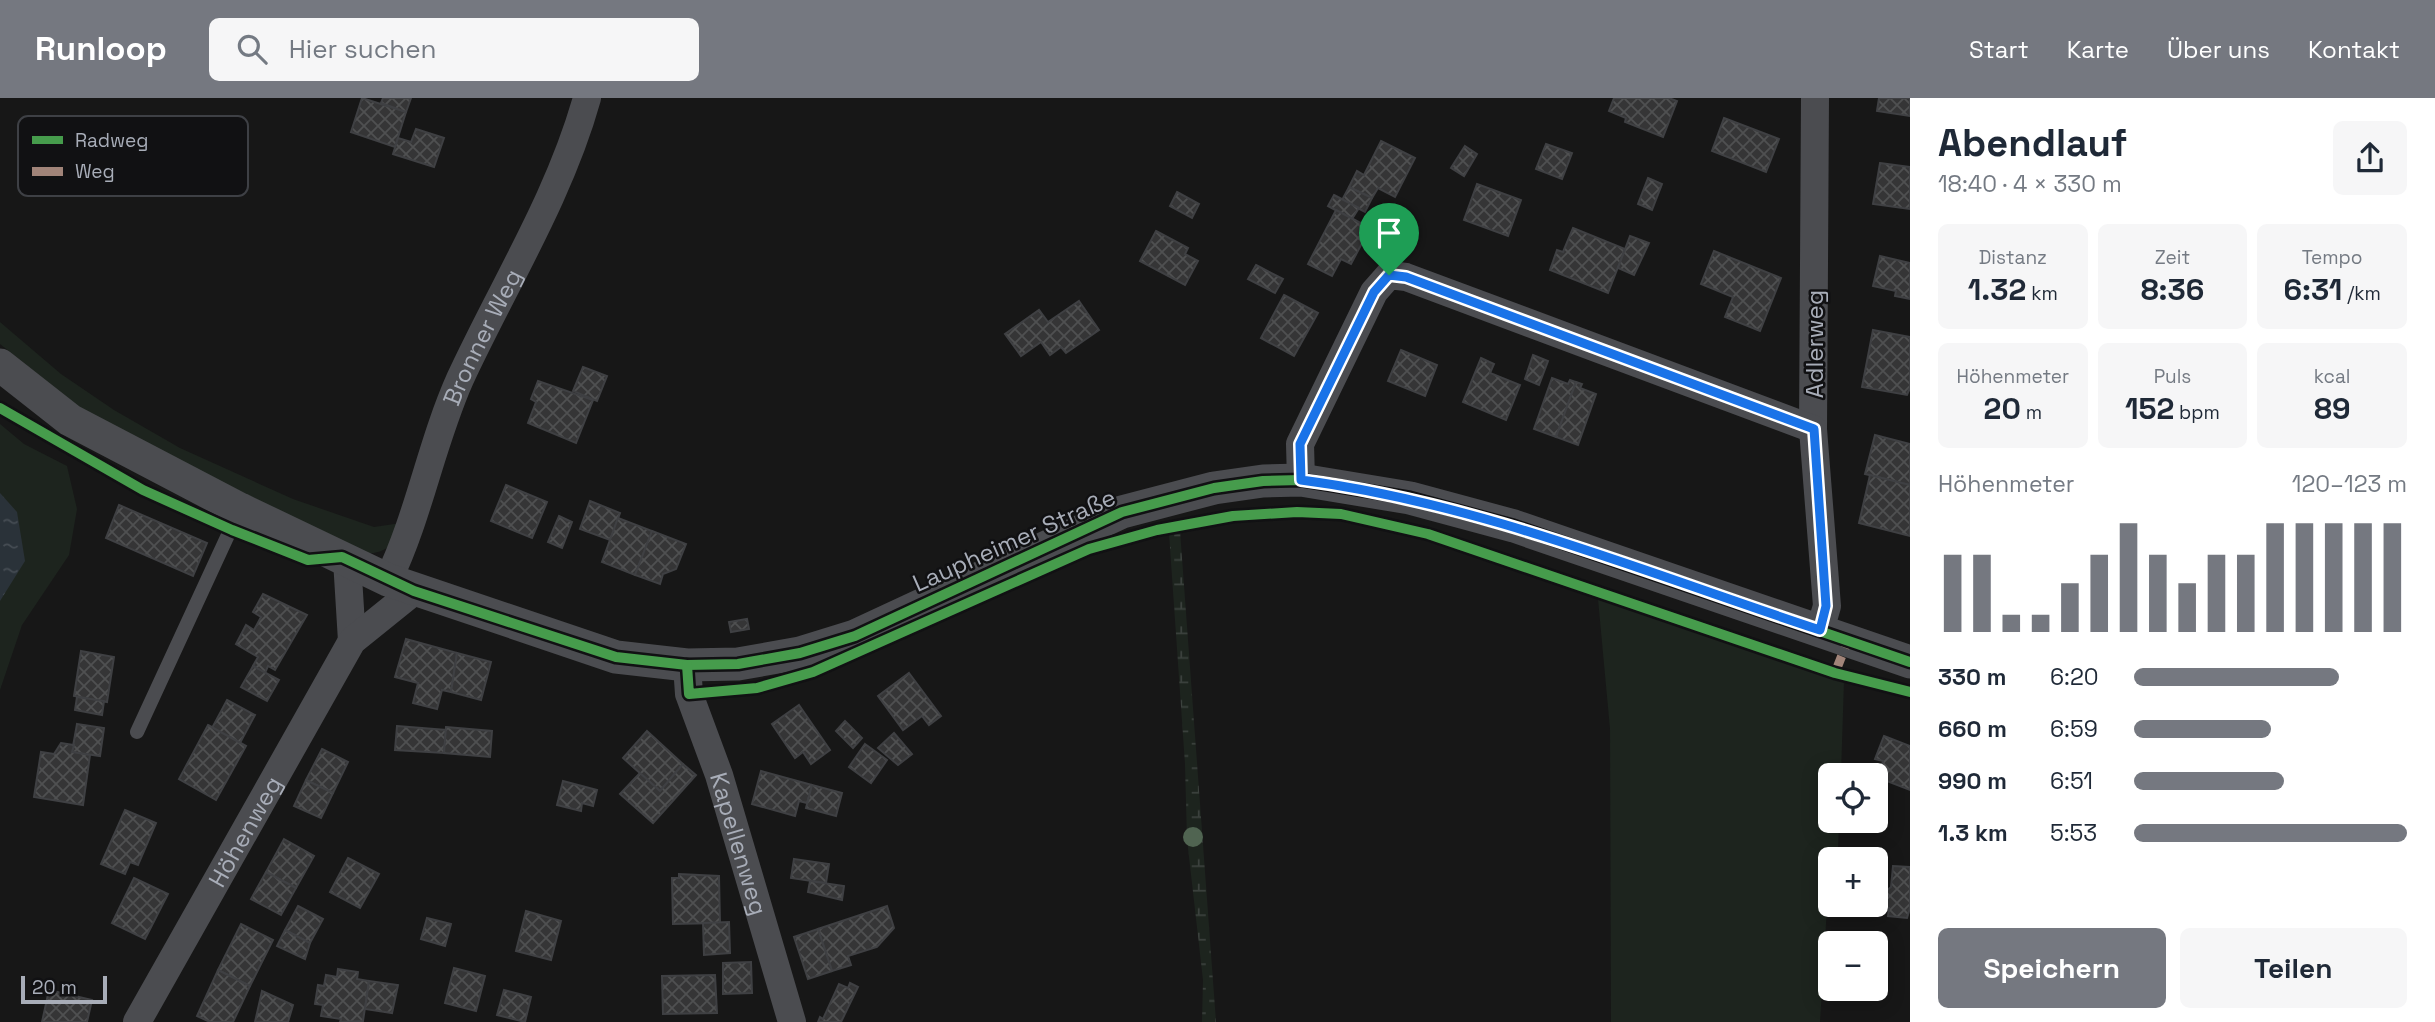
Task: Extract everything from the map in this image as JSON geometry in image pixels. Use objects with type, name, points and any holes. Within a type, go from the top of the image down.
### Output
[{"type":"street","name":"Bronner Weg","points":[[401,585],[404,547],[459,382],[553,194],[587,98]]},
{"type":"street","name":"Adlerweg","points":[[1810,99],[1814,429],[1826,606],[1820,630]]},
{"type":"street","points":[[1301,480],[1300,444],[1374,292],[1389,275],[1406,277],[1814,429]]},
{"type":"street","name":"Laupheimer Straße","points":[[0,365],[70,420],[240,509],[401,585],[616,657],[687,665],[738,664],[800,653],[855,636],[1122,512],[1214,488],[1263,481],[1301,480],[1410,498],[1514,526],[1910,662]]},
{"type":"street","points":[[347,559],[352,641]]},
{"type":"street","name":"Höhenweg","points":[[137,1022],[352,641],[401,585]]},
{"type":"street","name":"Kapellenweg","points":[[687,665],[690,694],[719,775],[792,1022]]},
{"type":"lane","points":[[137,732],[240,509]]},
{"type":"green space","points":[[0,322],[61,374],[114,410],[180,448],[293,499],[374,527],[401,523],[396,537],[385,549],[366,554],[92,417],[0,344]]},
{"type":"green space","points":[[0,424],[24,444],[67,466],[77,509],[69,555],[22,625],[0,690]]},
{"type":"green space","points":[[1180,531],[1216,1022],[1202,1022],[1203,980],[1187,839],[1185,764],[1169,533]]},
{"type":"green space","points":[[1598,599],[1844,681],[1841,763],[1818,763],[1818,833],[1839,833],[1838,847],[1818,847],[1818,917],[1826,917],[1826,931],[1818,931],[1820,1022],[1611,1022],[1610,729]]},
{"type":"water","points":[[0,493],[17,512],[25,561],[0,601]]},
{"type":"building","points":[[362,98],[406,112],[395,147],[351,132]]},
{"type":"building","points":[[383,98],[411,98],[406,112],[381,103]]},
{"type":"building","points":[[1614,98],[1669,98],[1677,101],[1663,137],[1625,122],[1626,118],[1609,111]]},
{"type":"building","points":[[1879,98],[1910,98],[1910,116],[1877,111]]},
{"type":"building","points":[[1724,118],[1779,139],[1766,172],[1712,151]]},
{"type":"building","points":[[416,129],[444,138],[434,167],[393,154],[398,138],[411,142]]},
{"type":"building","points":[[1381,141],[1415,158],[1395,197],[1378,188],[1372,198],[1349,187],[1357,171],[1364,175]]},
{"type":"building","points":[[1546,144],[1572,153],[1562,179],[1536,169]]},
{"type":"building","points":[[1465,146],[1477,154],[1464,176],[1451,168]]},
{"type":"building","points":[[1880,163],[1910,167],[1910,209],[1873,204]]},
{"type":"building","points":[[1648,178],[1662,184],[1652,210],[1638,204]]},
{"type":"building","points":[[1477,184],[1521,200],[1508,236],[1464,220]]},
{"type":"building","points":[[1349,187],[1372,198],[1365,212],[1342,200]]},
{"type":"building","points":[[1177,192],[1199,204],[1192,218],[1170,206]]},
{"type":"building","points":[[1334,195],[1359,208],[1352,219],[1328,206]]},
{"type":"building","points":[[1336,210],[1370,228],[1351,264],[1341,259],[1332,276],[1308,264]]},
{"type":"building","points":[[1573,228],[1625,249],[1608,293],[1550,270],[1557,250],[1563,252]]},
{"type":"building","points":[[1156,231],[1188,248],[1185,254],[1198,261],[1185,285],[1140,261]]},
{"type":"building","points":[[1630,236],[1649,243],[1634,275],[1618,268]]},
{"type":"building","points":[[1714,251],[1781,278],[1760,331],[1725,317],[1733,297],[1701,284]]},
{"type":"building","points":[[1880,256],[1910,263],[1910,299],[1895,296],[1896,291],[1873,286]]},
{"type":"building","points":[[1256,265],[1283,279],[1275,293],[1248,279]]},
{"type":"building","points":[[1284,295],[1318,313],[1294,356],[1261,338]]},
{"type":"building","points":[[1079,301],[1099,330],[1066,353],[1061,347],[1050,355],[1041,342],[1021,356],[1005,334],[1039,310],[1048,322]]},
{"type":"building","points":[[1873,330],[1910,337],[1910,388],[1907,395],[1862,387]]},
{"type":"building","points":[[1401,350],[1437,365],[1425,396],[1388,381]]},
{"type":"building","points":[[1533,355],[1548,361],[1539,385],[1525,379]]},
{"type":"building","points":[[1481,358],[1494,364],[1490,373],[1520,385],[1506,420],[1463,402]]},
{"type":"building","points":[[583,367],[607,376],[597,401],[573,391]]},
{"type":"building","points":[[1552,378],[1568,384],[1570,380],[1576,382],[1556,437],[1534,429]]},
{"type":"building","points":[[538,381],[593,400],[576,443],[528,423],[536,402],[531,399]]},
{"type":"building","points":[[1576,382],[1582,384],[1580,388],[1596,394],[1578,445],[1556,437]]},
{"type":"building","points":[[1875,435],[1910,444],[1910,485],[1865,474]]},
{"type":"building","points":[[1870,475],[1910,485],[1910,536],[1859,523]]},
{"type":"building","points":[[506,485],[547,502],[532,538],[491,521]]},
{"type":"building","points":[[590,501],[620,513],[610,540],[580,529]]},
{"type":"building","points":[[119,505],[207,543],[193,576],[106,538]]},
{"type":"building","points":[[559,516],[572,522],[562,548],[548,542]]},
{"type":"building","points":[[618,518],[652,531],[635,575],[602,562]]},
{"type":"building","points":[[652,531],[686,544],[676,569],[663,574],[660,584],[635,575]]},
{"type":"building","points":[[263,594],[307,615],[275,670],[268,666],[265,673],[253,666],[258,657],[236,644],[246,625],[254,630],[261,617],[253,612]]},
{"type":"building","points":[[747,619],[749,629],[731,632],[729,622]]},
{"type":"building","points":[[406,639],[457,653],[451,692],[442,690],[437,709],[413,703],[418,683],[395,677]]},
{"type":"building","points":[[81,651],[114,657],[107,702],[74,696]]},
{"type":"building","points":[[457,653],[491,662],[481,700],[451,692]]},
{"type":"building","points":[[253,666],[279,680],[267,701],[241,687]]},
{"type":"building","points":[[909,673],[941,716],[929,725],[922,716],[903,730],[878,696]]},
{"type":"building","points":[[77,697],[104,701],[102,715],[75,710]]},
{"type":"building","points":[[227,700],[255,715],[240,743],[212,728]]},
{"type":"building","points":[[799,705],[830,750],[811,764],[803,752],[795,758],[772,724]]},
{"type":"building","points":[[845,721],[862,738],[853,748],[836,731]]},
{"type":"building","points":[[77,724],[104,728],[100,756],[72,752]]},
{"type":"building","points":[[208,725],[246,746],[216,800],[179,779]]},
{"type":"building","points":[[397,726],[446,730],[444,753],[395,750]]},
{"type":"building","points":[[446,727],[492,731],[490,757],[444,753]]},
{"type":"building","points":[[647,731],[683,764],[660,791],[623,758]]},
{"type":"building","points":[[894,733],[912,754],[898,765],[878,748]]},
{"type":"building","points":[[1884,736],[1910,746],[1910,790],[1888,781],[1888,763],[1875,759]]},
{"type":"building","points":[[61,743],[74,745],[72,752],[90,755],[83,805],[34,797],[41,752],[54,754]]},
{"type":"building","points":[[865,744],[887,760],[871,783],[849,767]]},
{"type":"building","points":[[322,749],[348,762],[333,793],[306,780]]},
{"type":"building","points":[[683,764],[696,775],[653,823],[620,794],[640,773],[660,791]]},
{"type":"building","points":[[761,771],[812,785],[807,803],[799,801],[795,816],[752,804]]},
{"type":"building","points":[[306,780],[333,793],[321,818],[294,806]]},
{"type":"building","points":[[563,781],[597,790],[593,806],[582,803],[581,811],[557,805]]},
{"type":"building","points":[[812,785],[842,793],[836,816],[806,808]]},
{"type":"building","points":[[125,810],[156,823],[138,865],[130,862],[125,874],[101,864]]},
{"type":"building","points":[[284,839],[314,856],[296,888],[266,872]]},
{"type":"building","points":[[348,858],[379,874],[360,908],[330,892]]},
{"type":"building","points":[[794,859],[829,864],[826,883],[791,878]]},
{"type":"building","points":[[1893,866],[1910,867],[1910,908],[1907,918],[1888,916],[1888,890],[1891,887]]},
{"type":"building","points":[[266,872],[296,888],[281,915],[251,899]]},
{"type":"building","points":[[679,874],[719,876],[720,923],[673,924],[672,878],[679,878]]},
{"type":"building","points":[[134,878],[168,894],[145,939],[112,923]]},
{"type":"building","points":[[810,881],[844,886],[842,900],[808,892]]},
{"type":"building","points":[[298,906],[323,919],[310,943],[285,930]]},
{"type":"building","points":[[887,906],[894,928],[877,947],[848,956],[851,965],[832,971],[818,929]]},
{"type":"building","points":[[526,911],[561,921],[551,960],[516,951]]},
{"type":"building","points":[[427,918],[451,924],[445,946],[421,939]]},
{"type":"building","points":[[729,922],[730,953],[704,955],[703,923]]},
{"type":"building","points":[[241,924],[273,940],[250,986],[218,970]]},
{"type":"building","points":[[818,929],[832,971],[808,979],[794,937]]},
{"type":"building","points":[[285,930],[310,943],[305,959],[277,946]]},
{"type":"building","points":[[751,962],[752,993],[723,994],[723,963]]},
{"type":"building","points":[[454,968],[485,976],[476,1011],[445,1003]]},
{"type":"building","points":[[338,969],[358,972],[357,979],[369,981],[363,1021],[340,1022],[341,1019],[321,1016],[323,1005],[315,1004],[318,985],[324,986],[326,975],[337,977]]},
{"type":"building","points":[[218,970],[250,986],[233,1022],[210,1022],[197,1016]]},
{"type":"building","points":[[715,975],[717,1013],[663,1014],[662,976]]},
{"type":"building","points":[[369,981],[398,985],[392,1013],[365,1009]]},
{"type":"building","points":[[850,983],[858,987],[841,1022],[818,1022],[820,1017],[823,1019],[839,984],[848,988]]},
{"type":"building","points":[[49,990],[92,1000],[87,1022],[42,1022]]},
{"type":"building","points":[[504,990],[531,997],[525,1022],[497,1015]]},
{"type":"building","points":[[262,991],[293,1005],[288,1022],[255,1022]]},
{"type":"marked path","points":[[1835,673],[1848,640]]},
{"type":"cycle path","points":[[0,408],[143,490],[232,530],[308,560],[342,557],[414,591],[616,657],[687,665],[738,664],[800,653],[855,636],[1122,512],[1214,488],[1263,481],[1301,480],[1410,498],[1514,526],[1910,662]]},
{"type":"cycle path","points":[[687,665],[689,694],[757,688],[813,672],[1089,549],[1157,530],[1233,516],[1297,512],[1341,514],[1428,534],[1835,673],[1910,692]]},
{"type":"route","points":[[1389,275],[1406,277],[1814,429],[1826,606],[1820,630],[1514,526],[1410,498],[1301,480],[1300,444],[1374,292],[1389,275]]}]
